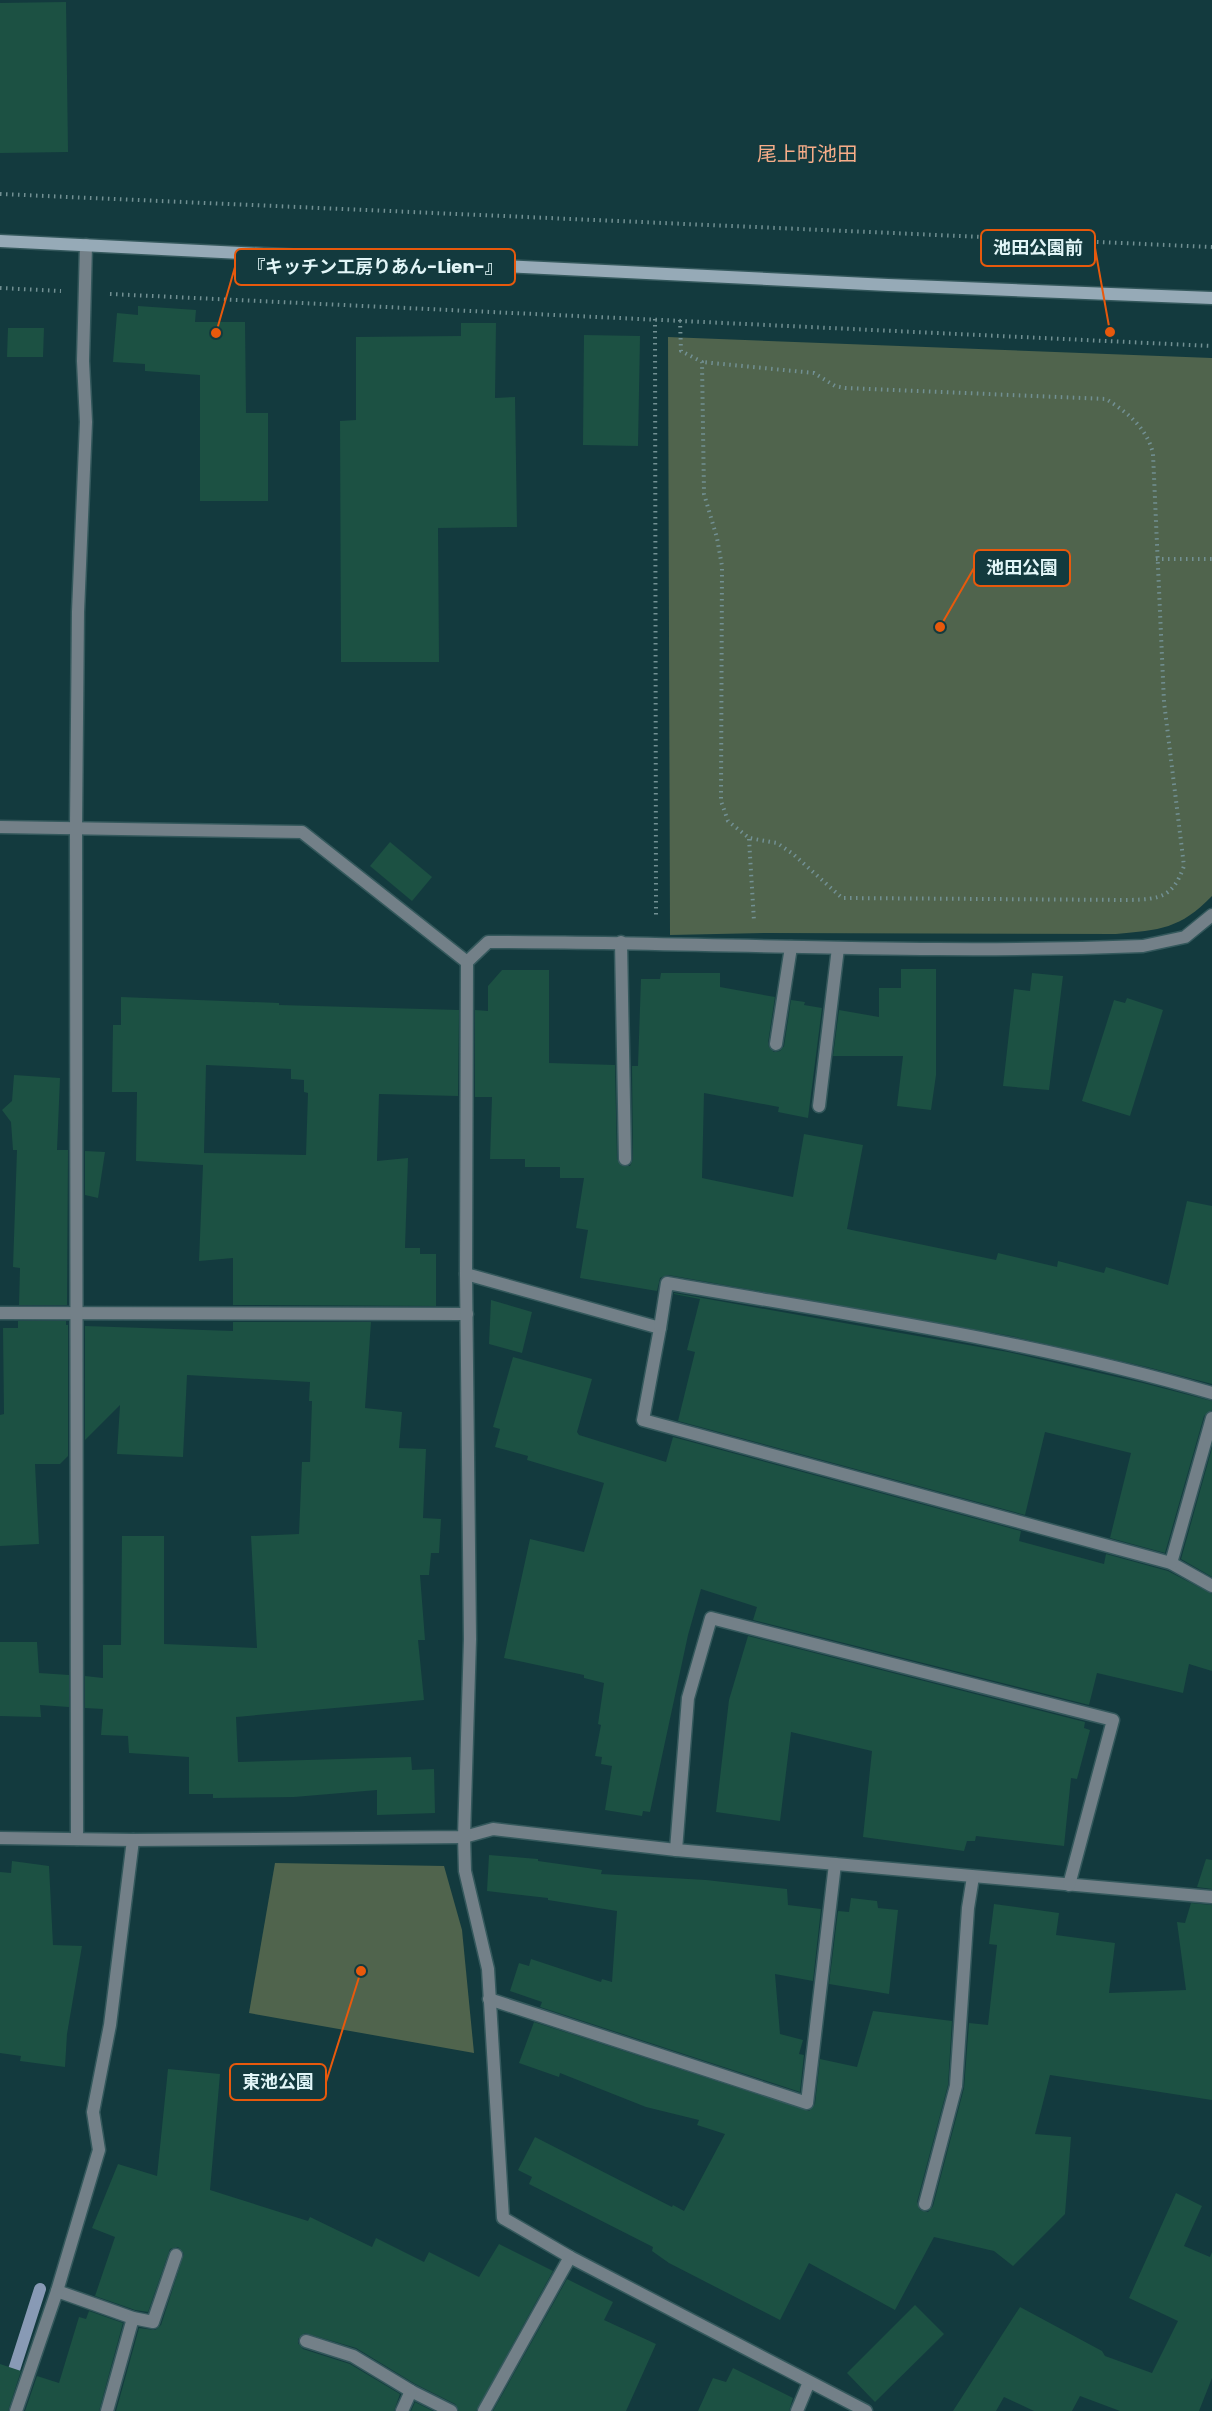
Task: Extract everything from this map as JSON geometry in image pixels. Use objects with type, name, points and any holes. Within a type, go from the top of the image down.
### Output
[{"type":"street","points":[[0,240],[888,285],[1212,298]]},
{"type":"street","points":[[77,1839],[76,827],[78,612],[86,422],[83,361],[86,245]]},
{"type":"street","points":[[0,827],[302,832],[467,962]]},
{"type":"street","points":[[866,2411],[570,2257],[503,2218],[488,1969],[465,1871],[464,1837],[470,1639],[466,1314],[467,962],[488,942],[621,942],[838,948],[1143,946],[1185,937],[1212,915]]},
{"type":"street","points":[[621,942],[624,1159]]},
{"type":"street","points":[[776,1044],[791,947]]},
{"type":"street","points":[[819,1106],[838,948]]},
{"type":"street","points":[[466,1274],[660,1328]]},
{"type":"street","points":[[1212,1393],[1138,1371],[1020,1344],[667,1283],[643,1420],[1171,1563],[1212,1586]]},
{"type":"street","points":[[0,1313],[466,1314]]},
{"type":"street","points":[[1171,1563],[1212,1418]]},
{"type":"street","points":[[676,1850],[688,1698],[711,1618],[1113,1720],[1069,1885]]},
{"type":"street","points":[[0,1838],[133,1840],[464,1837],[493,1829],[676,1850],[835,1864],[972,1883],[1069,1885],[1212,1897]]},
{"type":"street","points":[[16,2411],[57,2291],[99,2150],[93,2112],[110,2025],[133,1840]]},
{"type":"street","points":[[489,1999],[807,2103],[835,1864]]},
{"type":"street","points":[[925,2204],[956,2086],[968,1908],[972,1883]]},
{"type":"street","points":[[57,2291],[133,2318],[153,2322],[177,2255]]},
{"type":"street","points":[[484,2411],[570,2257]]},
{"type":"street","points":[[106,2411],[133,2318]]},
{"type":"street","points":[[306,2341],[353,2356],[411,2391],[451,2411]]},
{"type":"street","points":[[797,2411],[809,2382]]},
{"type":"street","points":[[402,2411],[411,2391]]},
{"type":"path","points":[[0,194],[1212,247]]},
{"type":"path","points":[[0,288],[1212,346]]},
{"type":"path","points":[[655,319],[656,943]]},
{"type":"path","points":[[680,321],[681,351],[702,362],[814,373],[835,386],[845,388],[1106,399],[1125,411],[1150,441],[1153,454],[1164,702],[1184,866],[1179,881],[1169,892],[1156,899],[1139,900],[854,900],[842,898],[834,893],[793,854],[777,843],[749,838],[728,821],[721,801],[722,566],[717,538],[704,494],[702,362]]},
{"type":"path","points":[[1156,559],[1212,559]]},
{"type":"path","points":[[749,838],[756,946]]},
{"type":"green space","points":[[668,337],[1212,358],[1212,896],[1190,915],[1168,926],[1116,934],[670,935]]},
{"type":"green space","points":[[275,1863],[444,1866],[462,1930],[474,2053],[249,2013]]},
{"type":"building","points":[[66,2],[68,152],[0,153],[0,3]]},
{"type":"building","points":[[138,306],[196,310],[195,322],[245,322],[246,413],[268,413],[268,501],[200,501],[200,375],[145,371],[145,364],[113,362],[117,313],[138,315]]},
{"type":"building","points":[[461,323],[496,323],[495,398],[515,397],[517,527],[438,528],[439,662],[341,662],[340,421],[356,420],[356,337],[461,336]]},
{"type":"building","points":[[8,328],[44,328],[43,357],[7,357]]},
{"type":"building","points":[[584,335],[640,336],[638,446],[583,445]]},
{"type":"building","points":[[390,842],[432,877],[412,901],[370,866]]},
{"type":"building","points":[[901,969],[936,969],[936,1075],[931,1110],[897,1106],[903,1056],[833,1056],[839,1010],[879,1017],[879,988],[901,988]]},
{"type":"building","points":[[502,970],[549,970],[549,1063],[615,1065],[617,1159],[622,1166],[630,1166],[633,1159],[632,1066],[638,1066],[641,979],[660,979],[661,973],[720,973],[720,987],[775,997],[768,1043],[774,1052],[780,1051],[784,1046],[791,1000],[822,1008],[808,1118],[778,1112],[779,1107],[704,1093],[702,1178],[793,1197],[804,1134],[863,1145],[847,1229],[996,1260],[998,1253],[1057,1267],[1058,1261],[1104,1273],[1106,1267],[1168,1285],[1187,1201],[1212,1206],[1212,1384],[1011,1336],[668,1275],[660,1278],[657,1291],[580,1278],[588,1230],[576,1228],[584,1178],[560,1178],[560,1167],[525,1167],[525,1159],[490,1159],[492,1097],[475,1097],[475,1010],[488,1011],[488,986]]},
{"type":"building","points":[[1032,973],[1063,976],[1049,1090],[1003,1086],[1014,989],[1030,991]]},
{"type":"building","points":[[121,997],[279,1003],[279,1005],[459,1010],[458,1096],[379,1094],[377,1161],[408,1158],[405,1248],[420,1248],[420,1254],[436,1254],[436,1306],[233,1305],[233,1258],[199,1261],[203,1165],[136,1161],[137,1092],[112,1092],[113,1025],[121,1025]],"holes":[[[206,1065],[291,1069],[291,1079],[304,1080],[304,1092],[308,1093],[306,1155],[204,1153]]]},
{"type":"building","points":[[1127,998],[1163,1010],[1130,1116],[1082,1101],[1114,1000],[1125,1003]]},
{"type":"building","points":[[14,1075],[60,1078],[57,1150],[68,1150],[67,1305],[19,1305],[20,1268],[13,1267],[17,1150],[13,1150],[11,1122],[2,1110],[12,1101]]},
{"type":"building","points":[[85,1151],[105,1152],[98,1198],[85,1195]]},
{"type":"building","points":[[674,1293],[1008,1352],[1212,1401],[1212,1410],[1204,1416],[1165,1553],[1110,1538],[1131,1453],[1045,1432],[1025,1515],[678,1421],[695,1352],[687,1350],[700,1299]]},
{"type":"building","points":[[491,1300],[532,1312],[522,1353],[489,1344]]},
{"type":"building","points":[[18,1321],[66,1321],[68,1325],[68,1456],[60,1464],[35,1464],[39,1544],[0,1546],[0,1415],[4,1414],[3,1328],[18,1328]]},
{"type":"building","points":[[233,1322],[371,1322],[365,1408],[402,1412],[399,1448],[426,1449],[423,1518],[441,1519],[439,1553],[431,1553],[429,1575],[420,1575],[425,1640],[418,1640],[424,1700],[236,1717],[238,1762],[411,1757],[412,1770],[434,1769],[435,1813],[377,1815],[377,1790],[294,1797],[213,1798],[213,1794],[189,1794],[189,1757],[129,1753],[128,1736],[101,1735],[103,1709],[85,1708],[85,1676],[103,1678],[103,1645],[121,1645],[122,1536],[164,1536],[164,1644],[257,1648],[251,1536],[299,1534],[302,1462],[310,1462],[312,1401],[309,1401],[310,1382],[187,1375],[183,1457],[117,1454],[120,1405],[85,1440],[85,1326],[233,1331]]},
{"type":"building","points":[[513,1357],[592,1379],[577,1432],[579,1435],[666,1462],[673,1437],[1021,1531],[1019,1541],[1104,1564],[1106,1554],[1168,1571],[1212,1594],[1212,1671],[1189,1664],[1183,1693],[1097,1673],[1089,1705],[753,1620],[757,1607],[701,1589],[688,1635],[650,1812],[643,1811],[642,1816],[605,1810],[612,1766],[601,1764],[602,1757],[595,1756],[601,1725],[598,1724],[604,1683],[584,1678],[584,1675],[504,1658],[530,1539],[584,1552],[604,1483],[527,1460],[528,1456],[495,1447],[500,1429],[493,1427]]},
{"type":"building","points":[[1212,1448],[1212,1577],[1181,1559]]},
{"type":"building","points":[[748,1636],[1085,1722],[1084,1728],[1090,1730],[1077,1779],[1071,1778],[1064,1846],[976,1836],[975,1841],[967,1841],[964,1851],[863,1837],[872,1751],[791,1732],[780,1821],[716,1812],[729,1700]]},
{"type":"building","points":[[0,1642],[37,1642],[39,1673],[69,1675],[69,1707],[40,1705],[41,1717],[0,1716]]},
{"type":"building","points":[[489,1855],[538,1859],[538,1861],[602,1870],[601,1874],[706,1880],[787,1889],[788,1905],[821,1909],[813,1981],[775,1974],[780,2034],[803,2040],[799,2054],[804,2055],[800,2092],[540,2007],[542,2002],[510,1991],[519,1963],[529,1966],[531,1959],[601,1982],[602,1979],[612,1982],[617,1911],[548,1900],[548,1898],[487,1891]]},
{"type":"building","points":[[1206,1859],[1212,1860],[1212,1889],[1197,1887]]},
{"type":"building","points":[[12,1861],[49,1866],[53,1945],[82,1946],[67,2034],[65,2067],[20,2061],[21,2056],[0,2053],[0,1872],[11,1873]]},
{"type":"building","points":[[851,1898],[877,1901],[878,1908],[898,1910],[889,1994],[829,1984],[838,1911],[849,1912]]},
{"type":"building","points":[[1191,1903],[1212,1905],[1212,2100],[1050,2075],[1035,2134],[1071,2137],[1065,2214],[1013,2266],[994,2251],[934,2237],[895,2310],[809,2263],[780,2320],[669,2263],[652,2251],[653,2247],[529,2184],[532,2177],[518,2170],[535,2137],[684,2211],[725,2134],[697,2125],[699,2120],[646,2107],[560,2073],[559,2077],[519,2063],[534,2022],[809,2111],[815,2104],[820,2059],[857,2067],[873,2011],[952,2021],[948,2085],[917,2202],[920,2210],[928,2212],[933,2206],[964,2088],[969,2023],[988,2025],[997,1945],[989,1944],[994,1904],[1059,1913],[1056,1935],[1115,1943],[1109,1993],[1186,1990],[1177,1922],[1185,1923]]},
{"type":"building","points":[[168,2069],[220,2074],[210,2190],[308,2221],[310,2217],[372,2247],[376,2238],[424,2262],[429,2252],[479,2277],[499,2244],[553,2271],[476,2411],[459,2411],[455,2404],[415,2384],[356,2348],[305,2333],[298,2339],[303,2349],[350,2364],[400,2394],[394,2411],[116,2411],[139,2328],[155,2330],[161,2325],[184,2254],[178,2247],[170,2249],[148,2312],[135,2310],[95,2296],[115,2237],[92,2228],[118,2164],[157,2176]]},
{"type":"building","points":[[1176,2193],[1202,2206],[1184,2246],[1210,2257],[1212,2252],[1212,2378],[1199,2411],[1120,2411],[1080,2396],[1072,2411],[1034,2411],[1004,2397],[996,2411],[953,2411],[1020,2307],[1102,2351],[1105,2356],[1152,2373],[1178,2321],[1129,2298]]},
{"type":"building","points":[[567,2279],[613,2302],[604,2320],[656,2344],[626,2411],[493,2411]]},
{"type":"building","points":[[915,2305],[944,2334],[875,2402],[847,2373]]},
{"type":"building","points":[[89,2311],[123,2323],[99,2411],[25,2411],[37,2376],[59,2383],[79,2317],[86,2319]]},
{"type":"building","points":[[0,2364],[21,2371],[8,2411],[0,2411]]},
{"type":"building","points":[[733,2368],[793,2398],[789,2411],[698,2411],[713,2378],[726,2382]]},
{"type":"building","points":[[415,2402],[433,2411],[411,2411]]},
{"type":"waterway","points":[[14,2370],[40,2289]]},
{"type":"place","name":"池田公園前","points":[[1110,332]]},
{"type":"place","name":"『キッチン工房りあん-Lien-』","points":[[216,333]]},
{"type":"place","name":"池田公園","points":[[940,627]]},
{"type":"place","name":"東池公園","points":[[361,1971]]},
{"type":"district","name":"尾上町池田","points":[[807,154]]}]
